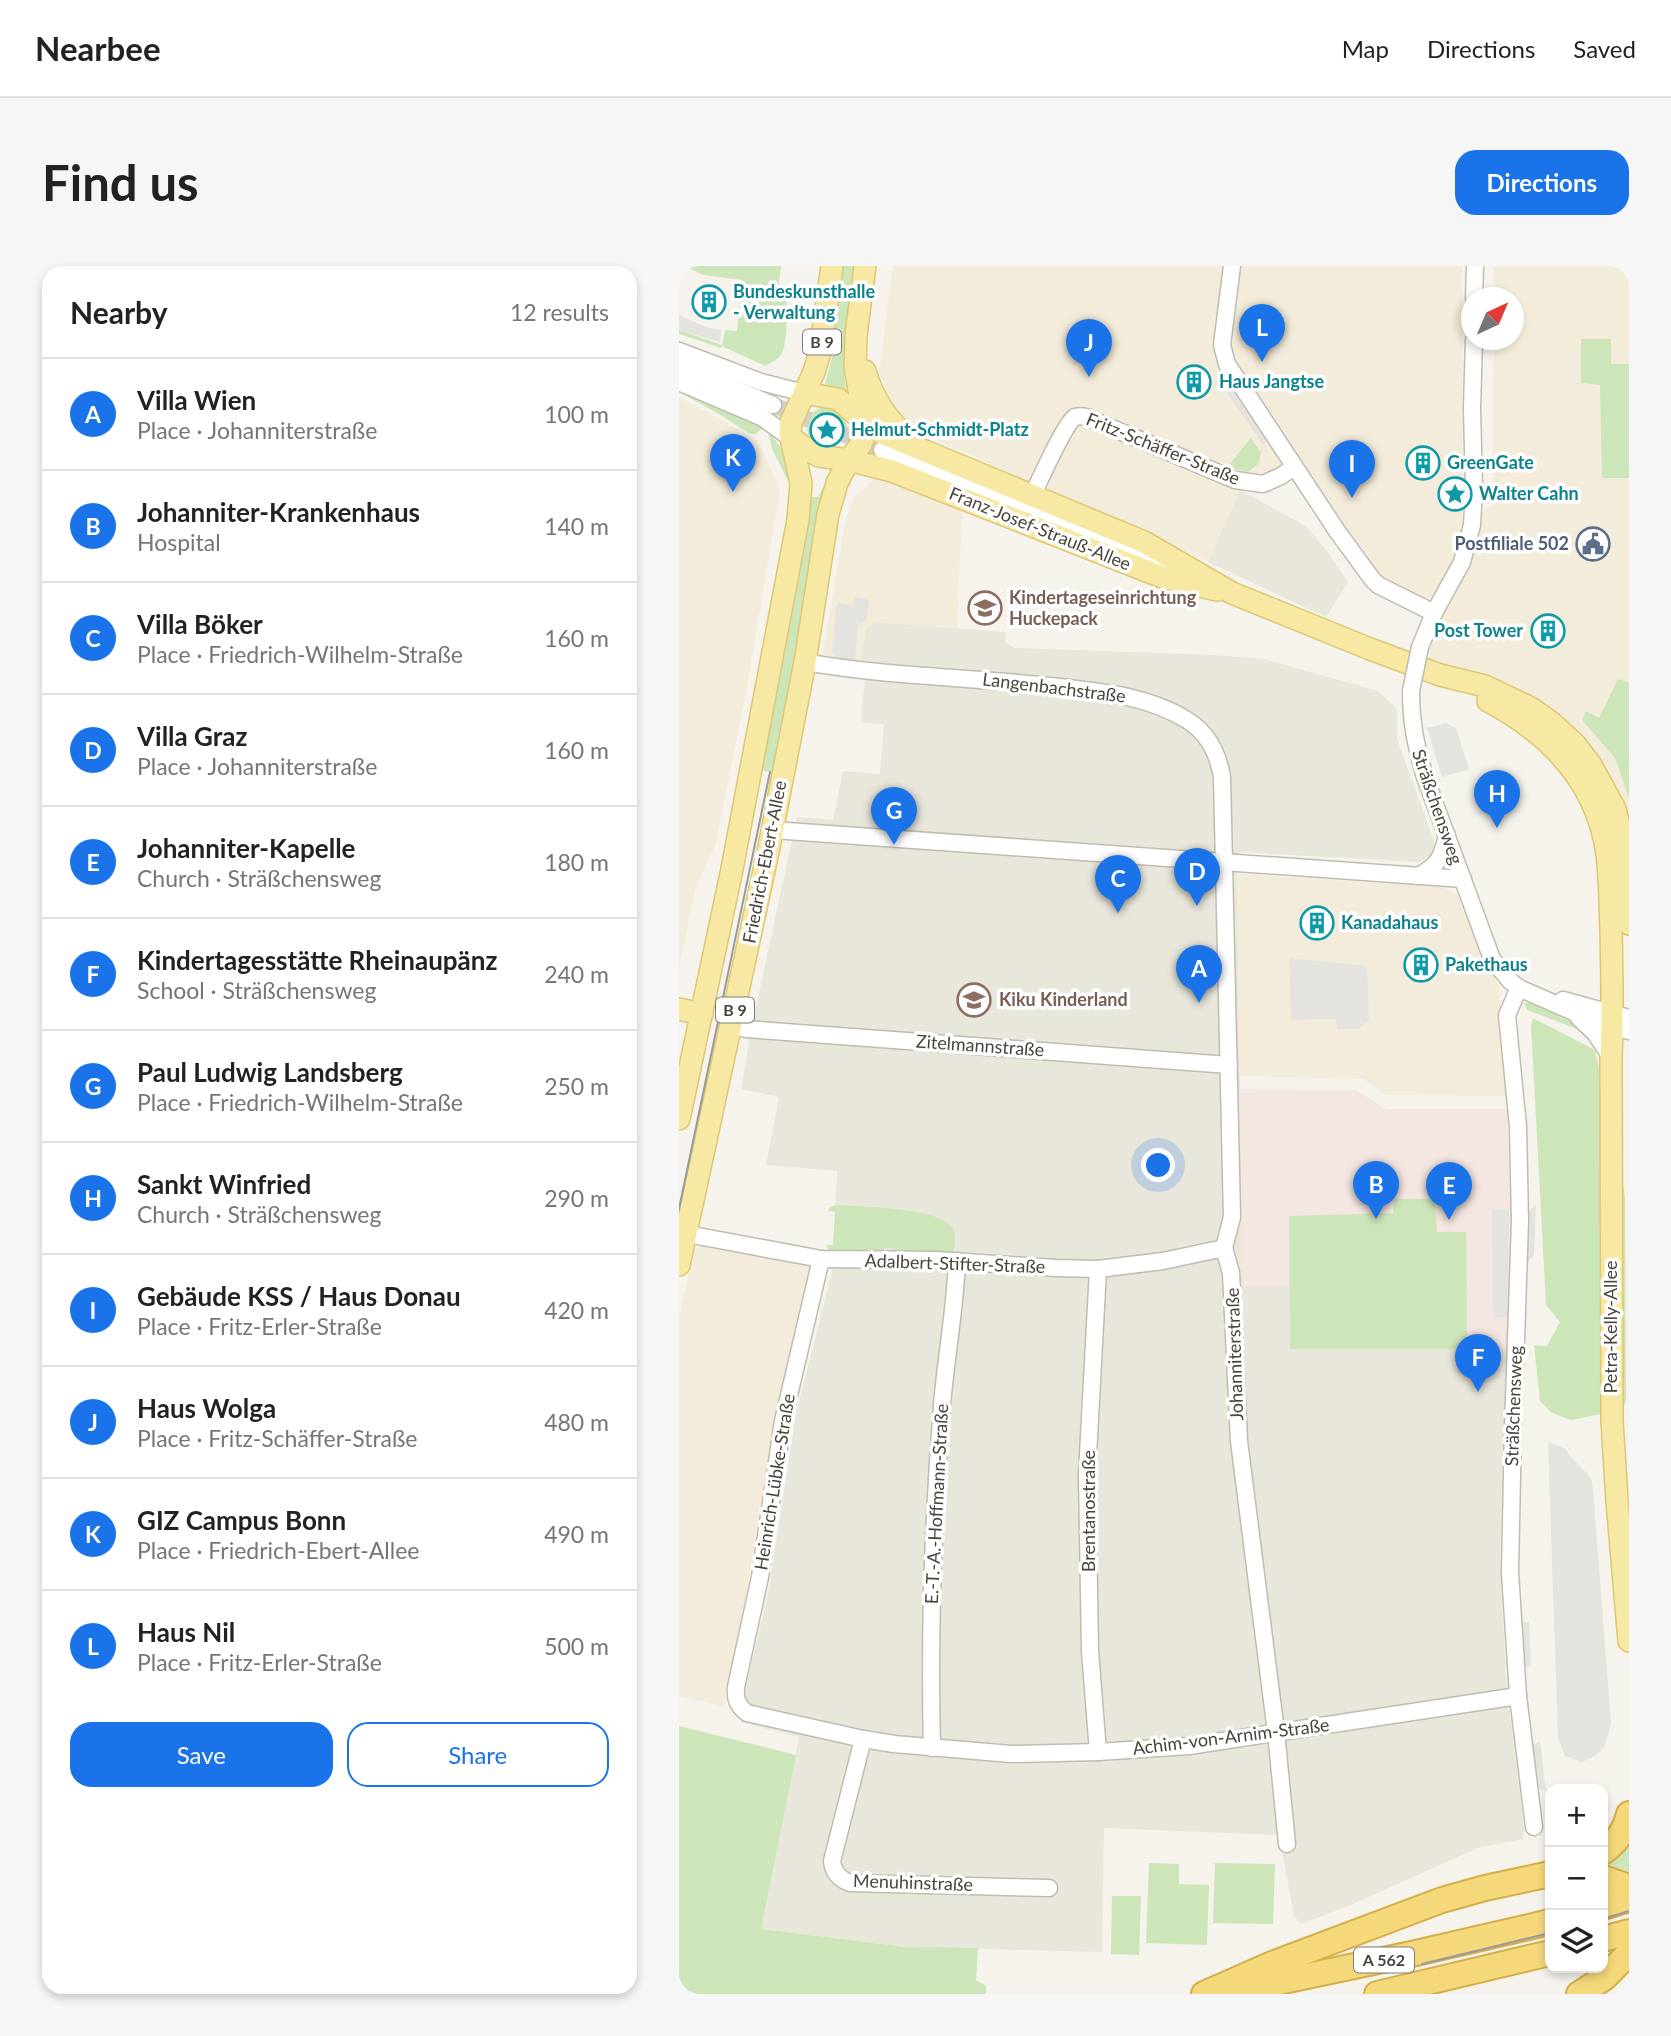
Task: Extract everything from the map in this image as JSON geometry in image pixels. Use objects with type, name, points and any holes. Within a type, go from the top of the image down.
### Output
[{"type":"highway","points":[[1608,1849],[1621,1835],[1629,1814]]},
{"type":"highway","points":[[1204,1994],[1272,1964],[1442,1900],[1545,1875]]},
{"type":"highway","points":[[1608,1880],[1629,1887]]},
{"type":"highway","points":[[1608,1905],[1629,1899]]},
{"type":"highway","name":"A 562","points":[[1221,1994],[1416,1954],[1545,1924]]},
{"type":"highway","points":[[1608,1938],[1629,1932]]},
{"type":"highway","points":[[1579,1994],[1604,1978],[1629,1953]]},
{"type":"highway","name":"A 562","points":[[1377,1994],[1545,1955]]},
{"type":"main road","name":"B 9","points":[[792,439],[792,416],[820,352],[832,266]]},
{"type":"main road","name":"B 9","points":[[849,460],[864,438],[865,422],[856,378],[856,335],[865,266]]},
{"type":"main road","points":[[856,335],[868,379],[880,408],[896,427],[922,449]]},
{"type":"main road","points":[[804,393],[838,399],[865,422]]},
{"type":"main road","name":"Franz-Josef-Strauß-Allee","points":[[865,422],[884,434],[1144,542],[1232,593],[1370,649],[1440,674],[1493,689],[1531,708],[1575,744],[1591,765],[1615,809],[1627,871],[1629,924]]},
{"type":"main road","points":[[792,439],[815,454],[849,460]]},
{"type":"main road","name":"Friedrich-Ebert-Allee","points":[[679,1119],[751,775],[798,520],[801,483],[792,439]]},
{"type":"main road","name":"Franz-Josef-Strauß-Allee","points":[[849,460],[926,484],[1162,577],[1232,593]]},
{"type":"main road","name":"Friedrich-Ebert-Allee","points":[[679,1265],[773,830],[805,662],[828,514],[837,483],[849,460]]},
{"type":"main road","name":"Franz-Josef-Strauß-Allee","points":[[1440,674],[1510,713],[1541,735],[1565,760],[1583,786],[1600,820],[1607,854],[1612,972],[1621,1022]]},
{"type":"main road","points":[[679,1009],[702,1014]]},
{"type":"main road","name":"Petra-Kelly-Allee","points":[[1621,1022],[1611,1057],[1612,1421],[1616,1502],[1629,1642]]},
{"type":"street","points":[[1232,266],[1222,345],[1223,354],[1235,377],[1372,579],[1378,585],[1434,612]]},
{"type":"street","points":[[1474,287],[1475,266]]},
{"type":"street","name":"Sträßchensweg","points":[[1474,350],[1472,525],[1462,562],[1434,612],[1420,647],[1411,691],[1415,745],[1492,959],[1499,970],[1519,988],[1621,1022]]},
{"type":"street","points":[[679,351],[761,382],[804,393]]},
{"type":"street","points":[[679,366],[773,405]]},
{"type":"street","points":[[679,382],[753,414],[792,439]]},
{"type":"street","name":"Fritz-Schäffer-Straße","points":[[1032,496],[1072,419],[1078,416],[1235,480],[1263,484],[1282,477],[1294,467]]},
{"type":"street","name":"Franz-Josef-Strauß-Allee","points":[[882,450],[1232,593]]},
{"type":"street","name":"Langenbachstraße","points":[[805,662],[1126,695],[1163,708],[1187,720],[1202,732],[1220,762],[1224,862]]},
{"type":"street","points":[[773,830],[1463,879]]},
{"type":"street","points":[[1418,876],[1438,862],[1447,835]]},
{"type":"street","name":"Johanniterstraße","points":[[1224,862],[1232,1217],[1224,1248],[1231,1273],[1239,1441],[1276,1732],[1287,1844]]},
{"type":"street","points":[[1611,1057],[1576,1007],[1590,1000],[1603,988],[1612,972]]},
{"type":"street","name":"Sträßchensweg","points":[[1519,988],[1507,1014],[1520,1147],[1510,1545],[1518,1696],[1534,1827]]},
{"type":"street","name":"Zitelmannstraße","points":[[732,1026],[1229,1065]]},
{"type":"street","name":"Adalbert-Stifter-Straße","points":[[687,1234],[821,1259],[957,1261],[1098,1269],[1163,1261],[1224,1248]]},
{"type":"street","name":"Heinrich-Lübke-Straße","points":[[738,1706],[736,1687],[759,1577],[783,1421],[821,1259]]},
{"type":"street","name":"E.-T.-A.-Hoffmann-Straße","points":[[932,1748],[930,1658],[935,1499],[944,1375],[957,1261]]},
{"type":"street","name":"Brentanostraße","points":[[1098,1269],[1087,1474],[1090,1651],[1098,1752]]},
{"type":"street","name":"Achim-von-Arnim-Straße","points":[[738,1706],[747,1713],[863,1739],[1011,1754],[1189,1746],[1518,1696]]},
{"type":"street","name":"Menuhinstraße","points":[[863,1739],[832,1861],[834,1871],[841,1878],[850,1883],[1049,1888]]},
{"type":"shaded area","points":[[893,266],[1462,266],[1464,519],[1493,506],[1494,350],[1524,350],[1524,287],[1494,287],[1494,266],[1629,266],[1629,835],[1547,707],[1484,673],[1429,661],[1433,633],[1440,612],[1385,584],[1293,460],[1279,470],[1244,475],[1208,562],[901,424],[879,374]]},
{"type":"shaded area","points":[[679,315],[706,327],[722,330],[720,342],[679,330]]},
{"type":"shaded area","points":[[1229,379],[1270,440],[1263,445],[1221,384]]},
{"type":"shaded area","points":[[679,397],[758,440],[780,490],[746,692],[715,846],[696,886],[679,968]]},
{"type":"shaded area","points":[[876,477],[962,508],[957,628],[875,622],[866,629],[860,663],[822,658],[844,528],[853,499]]},
{"type":"shaded area","points":[[1240,490],[1307,527],[1348,582],[1326,617],[1208,562]]},
{"type":"shaded area","points":[[855,597],[869,599],[867,619],[858,626],[855,660],[837,659],[832,653],[836,607],[839,603],[853,605]]},
{"type":"shaded area","points":[[875,622],[1006,632],[1005,642],[1014,648],[1264,659],[1378,691],[1397,709],[1397,739],[1434,841],[1431,855],[1420,862],[1239,852],[1237,874],[1243,1287],[1289,1287],[1290,1349],[1507,1349],[1500,1554],[1506,1681],[1523,1839],[1480,1847],[1346,1907],[1301,1924],[1294,1916],[1279,1835],[1104,1828],[1102,1952],[906,1947],[761,1929],[799,1737],[741,1722],[744,1693],[768,1595],[796,1414],[832,1272],[837,1171],[766,1165],[779,1097],[741,1089],[797,817],[833,820],[843,771],[880,774],[884,724],[861,722],[865,678],[860,663],[866,628]]},
{"type":"shaded area","points":[[1446,723],[1456,728],[1469,769],[1442,777],[1427,728]]},
{"type":"shaded area","points":[[1237,874],[1442,887],[1457,894],[1499,986],[1506,1096],[1386,1095],[1364,1079],[1239,1076]]},
{"type":"shaded area","points":[[1289,958],[1367,966],[1369,1020],[1359,1029],[1337,1029],[1336,1019],[1291,1020]]},
{"type":"shaded area","points":[[1239,1089],[1356,1090],[1390,1109],[1507,1109],[1511,1221],[1507,1349],[1290,1349],[1289,1287],[1243,1287]]},
{"type":"shaded area","points":[[1536,1205],[1534,1255],[1526,1264],[1528,1212]]},
{"type":"shaded area","points":[[1492,1210],[1509,1210],[1507,1317],[1493,1317]]},
{"type":"shaded area","points":[[710,1244],[808,1261],[812,1268],[776,1422],[741,1623],[723,1706],[679,1696],[679,1315],[694,1252],[701,1245]]},
{"type":"shaded area","points":[[1548,1442],[1566,1449],[1591,1478],[1593,1489],[1611,1723],[1605,1746],[1595,1756],[1582,1762],[1565,1756],[1558,1738]]},
{"type":"shaded area","points":[[1521,1622],[1529,1622],[1531,1666],[1524,1667]]},
{"type":"shaded area","points":[[1540,1741],[1545,1791],[1538,1789],[1532,1746]]},
{"type":"green space","points":[[685,266],[781,266],[778,291],[787,293],[787,326],[785,344],[778,358],[765,366],[722,346],[721,348],[679,334],[679,330],[722,345],[725,330],[737,331],[742,280],[703,275]]},
{"type":"green space","points":[[842,266],[855,266],[844,345],[847,393],[824,387],[832,358]]},
{"type":"green space","points":[[1581,339],[1611,339],[1611,364],[1629,364],[1629,478],[1602,478],[1600,385],[1581,383]]},
{"type":"green space","points":[[679,386],[764,427],[756,434],[750,434],[679,392]]},
{"type":"green space","points":[[827,407],[841,413],[847,427],[841,441],[827,447],[813,441],[807,427],[813,413]]},
{"type":"green space","points":[[768,431],[789,464],[790,485],[772,449]]},
{"type":"green space","points":[[1251,438],[1261,453],[1259,463],[1248,472],[1227,467]]},
{"type":"green space","points":[[828,478],[799,664],[774,773],[761,770],[771,698],[778,689],[811,497],[818,497]]},
{"type":"green space","points":[[1618,679],[1629,683],[1629,798],[1615,758],[1582,720],[1586,711],[1599,718]]},
{"type":"green space","points":[[1533,1002],[1553,1010],[1560,1017],[1582,1026],[1590,1033],[1585,1035],[1577,1029],[1527,1010],[1524,1003]]},
{"type":"green space","points":[[1533,1018],[1595,1050],[1601,1078],[1601,1414],[1571,1420],[1552,1413],[1540,1401],[1534,1345],[1547,1346],[1560,1322],[1546,1305],[1531,1026]]},
{"type":"green space","points":[[1622,1048],[1620,1166],[1625,1196],[1626,1401],[1620,1412],[1617,1179]]},
{"type":"green space","points":[[1394,1199],[1435,1199],[1437,1232],[1466,1232],[1467,1349],[1290,1349],[1289,1216],[1393,1213]]},
{"type":"green space","points":[[836,1205],[898,1209],[944,1220],[954,1230],[954,1253],[894,1251],[894,1248],[884,1248],[884,1251],[829,1251],[826,1245],[833,1245],[835,1212],[828,1211]]},
{"type":"green space","points":[[679,1726],[796,1755],[761,1929],[906,1947],[978,1948],[976,1980],[986,1986],[986,1994],[679,1994]]},
{"type":"green space","points":[[1629,1837],[1629,1879],[1608,1871],[1608,1856]]},
{"type":"green space","points":[[1149,1863],[1179,1864],[1179,1884],[1209,1885],[1207,1945],[1146,1943]]},
{"type":"green space","points":[[1215,1863],[1275,1864],[1273,1924],[1213,1923]]},
{"type":"green space","points":[[1112,1896],[1141,1896],[1139,1955],[1111,1954]]},
{"type":"tunnel","points":[[773,405],[882,450]]},
{"type":"tram line","points":[[679,1209],[770,772]]},
{"type":"tram line","points":[[1608,1917],[1629,1911]]},
{"type":"tram line","points":[[1422,1964],[1545,1934]]},
{"type":"place","name":"Bundeskunsthalle - Verwaltung","points":[[709,302]]},
{"type":"place","name":"Haus Nil","points":[[1262,362]]},
{"type":"place","name":"Haus Wolga","points":[[1089,377]]},
{"type":"place","name":"Haus Jangtse","points":[[1194,382]]},
{"type":"place","name":"Helmut-Schmidt-Platz","points":[[827,430]]},
{"type":"place","name":"GreenGate","points":[[1423,463]]},
{"type":"place","name":"GIZ Campus Bonn","points":[[733,492]]},
{"type":"place","name":"Walter Cahn","points":[[1455,494]]},
{"type":"place","name":"Gebäude KSS / Haus Donau","points":[[1352,498]]},
{"type":"place","name":"Postfiliale 502","points":[[1593,544]]},
{"type":"place","name":"Kindertageseinrichtung Huckepack","points":[[985,608]]},
{"type":"place","name":"Post Tower","points":[[1548,631]]},
{"type":"place","name":"Sankt Winfried","points":[[1497,828]]},
{"type":"place","name":"Paul Ludwig Landsberg","points":[[894,845]]},
{"type":"place","name":"Villa Graz","points":[[1197,906]]},
{"type":"place","name":"Villa Böker","points":[[1118,913]]},
{"type":"place","name":"Kanadahaus","points":[[1317,923]]},
{"type":"place","name":"Pakethaus","points":[[1421,965]]},
{"type":"place","name":"Kiku Kinderland","points":[[974,1000]]},
{"type":"place","name":"Villa Wien","points":[[1199,1003]]},
{"type":"place","name":"Johanniter-Krankenhaus","points":[[1376,1219]]},
{"type":"place","name":"Johanniter-Kapelle","points":[[1449,1220]]},
{"type":"place","name":"Kindertagesstätte Rheinaupänz","points":[[1478,1392]]}]
